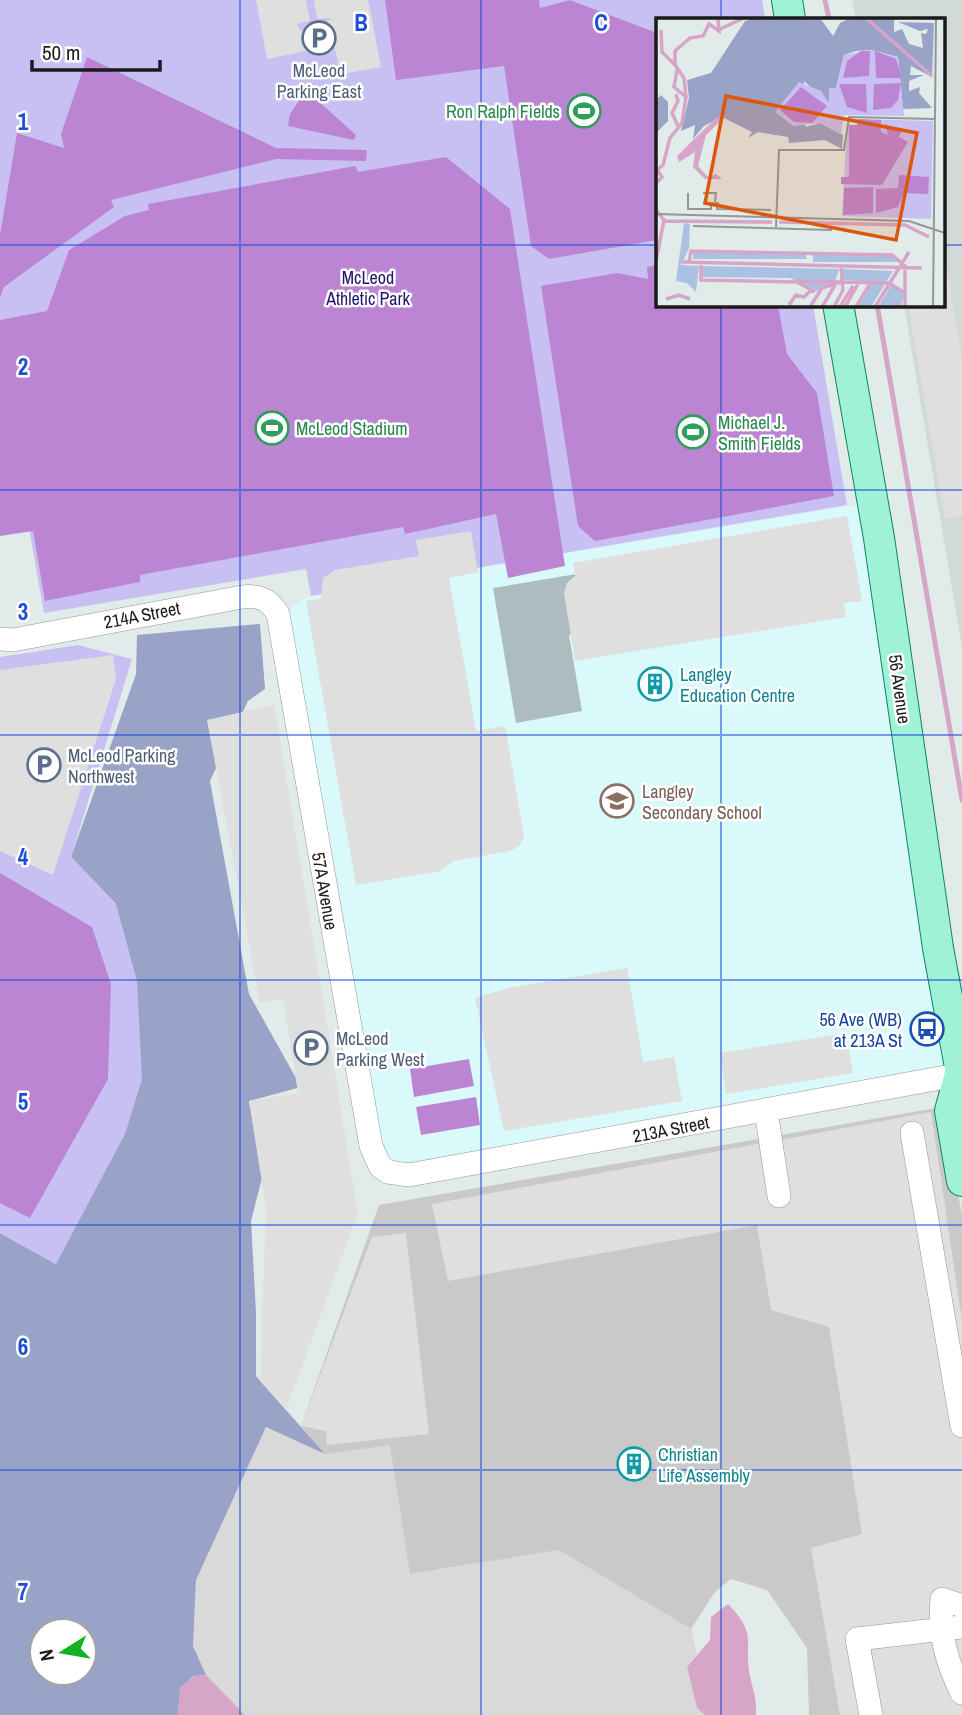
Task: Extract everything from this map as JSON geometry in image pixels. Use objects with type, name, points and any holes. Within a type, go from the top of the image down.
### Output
[{"type":"main road","points":[[787,0],[790,18]]},
{"type":"main road","name":"56 Avenue","points":[[838,306],[879,538],[938,948],[961,1075],[950,1111],[962,1181]]},
{"type":"street","name":"214A Street","points":[[0,639],[13,640],[253,596],[271,604],[278,614]]},
{"type":"street","name":"57A Avenue","points":[[278,614],[371,1146],[380,1166]]},
{"type":"street","name":"213A Street","points":[[380,1166],[388,1172],[409,1175],[961,1075]]},
{"type":"street","points":[[766,1111],[779,1196]]},
{"type":"street","points":[[912,1133],[962,1426]]},
{"type":"street","points":[[962,1605],[942,1599],[951,1629],[962,1693]]},
{"type":"street","points":[[871,1715],[857,1639],[951,1629]]},
{"type":"shaded area","name":"McLeod Parking East","points":[[256,0],[306,0],[310,21],[297,24],[301,31],[324,25],[331,18],[317,19],[314,0],[368,0],[381,67],[341,74],[334,45],[267,59]]},
{"type":"shaded area","points":[[852,0],[962,0],[962,648],[904,306],[944,306],[944,18],[856,18]]},
{"type":"shaded area","points":[[944,254],[962,359],[962,516],[945,519],[908,306],[944,306]]},
{"type":"shaded area","name":"Langley Secondary School","points":[[873,502],[962,1074],[380,1166],[278,614],[311,596]]},
{"type":"shaded area","points":[[847,516],[862,601],[844,603],[846,617],[575,661],[564,593],[567,583],[575,576],[573,563]]},
{"type":"shaded area","points":[[471,531],[478,572],[449,578],[476,731],[505,726],[524,837],[519,846],[510,851],[453,861],[440,871],[356,885],[306,601],[321,598],[323,578],[335,570],[419,556],[416,540]]},
{"type":"shaded area","points":[[606,569],[616,627],[569,635],[582,711],[516,723],[493,588]]},
{"type":"shaded area","points":[[260,624],[265,689],[248,701],[210,781],[249,994],[301,1087],[249,1101],[263,1174],[251,1221],[256,1376],[325,1454],[266,1427],[196,1580],[193,1646],[206,1675],[194,1676],[181,1687],[178,1715],[0,1715],[0,1233],[56,1264],[116,904],[71,857],[136,674],[137,635]]},
{"type":"shaded area","name":"McLeod Parking Northwest","points":[[113,655],[116,679],[53,875],[0,851],[0,670]]},
{"type":"shaded area","name":"McLeod Parking West","points":[[274,705],[358,1213],[286,1410],[260,1381],[266,1208],[249,1101],[298,1093],[283,999],[260,1003],[207,720]]},
{"type":"shaded area","points":[[627,968],[643,1062],[674,1057],[682,1101],[504,1131],[475,998],[508,988]]},
{"type":"shaded area","points":[[846,1033],[853,1073],[726,1094],[720,1053]]},
{"type":"shaded area","points":[[942,1107],[962,1215],[962,1715],[809,1715],[807,1648],[767,1590],[731,1579],[715,1592],[691,1629],[559,1550],[410,1574],[390,1445],[325,1454],[301,1426],[379,1205]]},
{"type":"shaded area","points":[[931,1112],[962,1321],[962,1715],[840,1715],[811,1548],[862,1534],[829,1327],[771,1310],[757,1225],[448,1281],[432,1204]]},
{"type":"shaded area","points":[[406,1233],[429,1434],[327,1445],[326,1431],[301,1426],[372,1237]]},
{"type":"shaded area","points":[[266,1427],[325,1454],[390,1444],[438,1570],[559,1550],[691,1629],[697,1654],[687,1667],[697,1708],[705,1715],[245,1715],[206,1675],[193,1646],[196,1580]]},
{"type":"shaded area","points":[[728,1604],[747,1632],[748,1664],[756,1715],[705,1715],[697,1708],[687,1667],[710,1640],[711,1617]]},
{"type":"shaded area","points":[[206,1675],[245,1715],[178,1715],[180,1687],[195,1676]]},
{"type":"green space","name":"McLeod Athletic Park","points":[[0,0],[762,0],[765,18],[656,18],[656,306],[813,306],[847,505],[311,596],[306,569],[44,613],[29,528],[0,532]]},
{"type":"green space","name":"Ron Ralph Fields","points":[[385,0],[539,0],[540,8],[570,0],[656,33],[656,240],[549,259],[531,246],[504,66],[396,80]]},
{"type":"green space","points":[[87,57],[276,148],[367,150],[366,161],[276,159],[111,200],[114,207],[4,287],[0,298],[0,235],[17,133],[64,148],[61,134]]},
{"type":"green space","points":[[306,90],[356,135],[354,140],[288,126],[290,114]]},
{"type":"green space","name":"McLeod Stadium","points":[[446,157],[510,209],[565,566],[508,578],[496,514],[405,534],[403,527],[140,575],[140,582],[45,601],[33,531],[0,536],[0,320],[47,311],[69,250],[125,216],[149,210],[148,204],[355,166],[358,172]]},
{"type":"green space","name":"Michael J. Smith Fields","points":[[656,265],[656,306],[778,306],[787,354],[817,393],[834,496],[595,541],[578,526],[541,286],[617,273],[648,279],[647,267]]},
{"type":"green space","points":[[78,645],[132,659],[71,857],[116,904],[137,981],[142,1079],[125,1134],[56,1264],[0,1233],[0,657]]},
{"type":"green space","points":[[0,873],[92,927],[111,984],[108,1079],[30,1218],[0,1203]]},
{"type":"green space","points":[[469,1059],[474,1086],[414,1097],[410,1069]]},
{"type":"green space","points":[[476,1097],[480,1125],[421,1135],[416,1107]]},
{"type":"waterway","points":[[825,0],[829,18]]},
{"type":"waterway","points":[[877,306],[962,800]]},
{"type":"place","name":"McLeod Parking East","points":[[319,38]]},
{"type":"place","name":"Ron Ralph Fields","points":[[584,111]]},
{"type":"place","name":"McLeod Stadium","points":[[272,428]]},
{"type":"place","name":"Michael J. Smith Fields","points":[[693,432]]},
{"type":"place","name":"Langley Education Centre","points":[[655,684]]},
{"type":"place","name":"McLeod Parking Northwest","points":[[44,765]]},
{"type":"place","name":"Langley Secondary School","points":[[617,801]]},
{"type":"place","name":"56 Ave (WB) at 213A St","points":[[927,1029]]},
{"type":"place","name":"McLeod Parking West","points":[[311,1048]]},
{"type":"place","name":"Christian Life Assembly","points":[[634,1464]]}]
